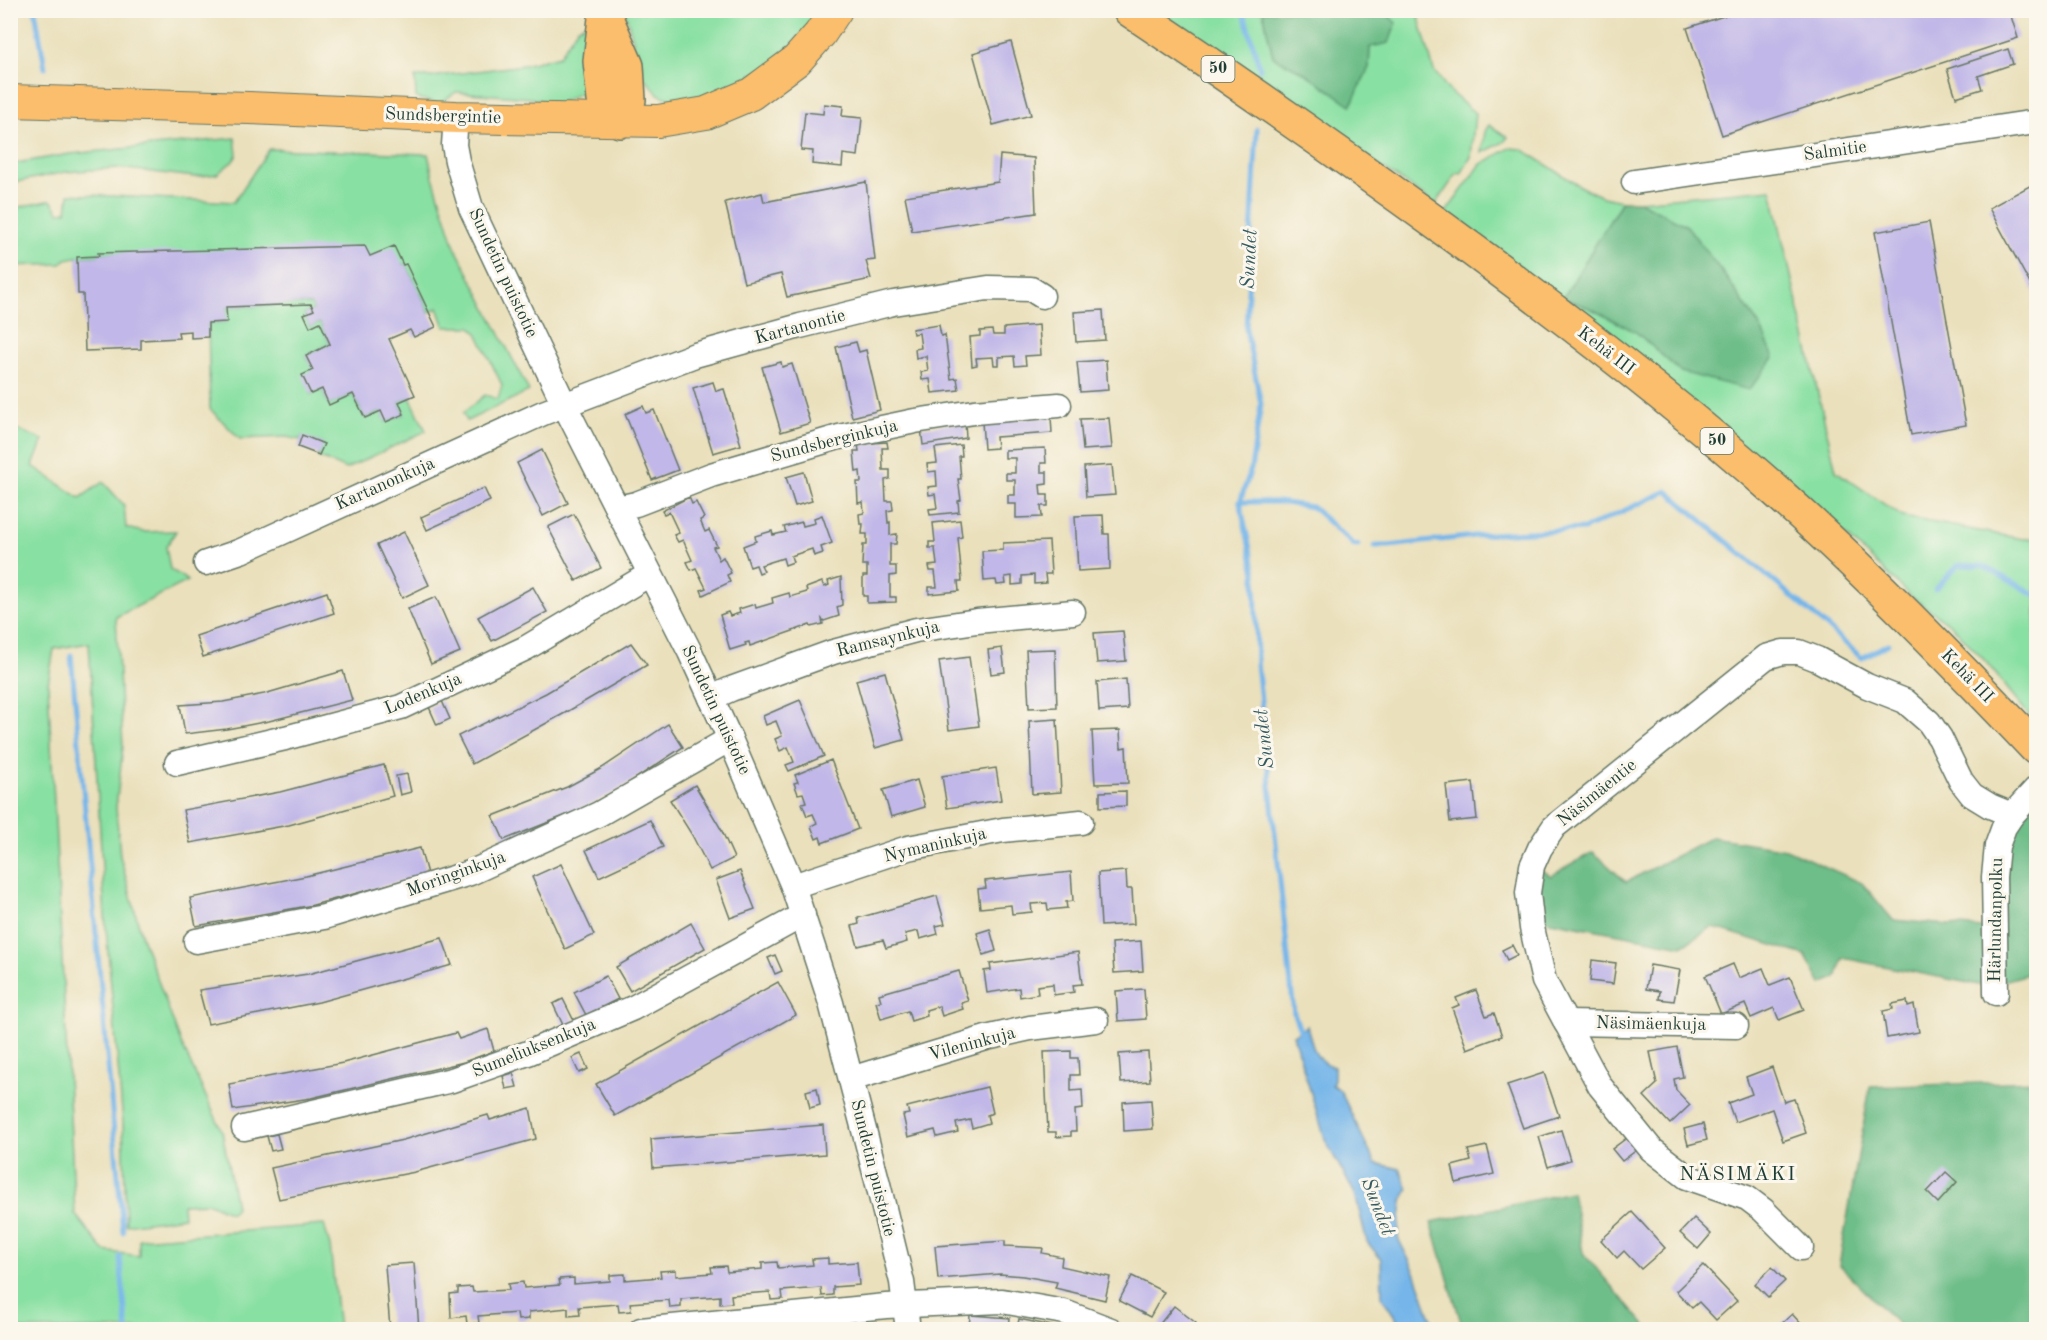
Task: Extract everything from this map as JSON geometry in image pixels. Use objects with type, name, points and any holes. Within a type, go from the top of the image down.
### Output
[{"type":"highway","name":"Kehä III","points":[[1130,10],[1365,171],[1539,298],[1649,384],[1776,491],[1843,553],[1952,660],[2037,748]]},
{"type":"highway","points":[[606,14],[627,66],[629,100],[620,121]]},
{"type":"main road","name":"Sundsbergintie","points":[[10,101],[658,122],[706,113],[752,94],[797,60],[820,34],[836,10]]},
{"type":"street","name":"Sundetin puistotie","points":[[456,117],[454,145],[471,208],[564,404],[690,652],[793,886],[831,1004],[851,1079],[906,1306],[908,1329]]},
{"type":"street","name":"Salmitie","points":[[1634,182],[2037,122]]},
{"type":"street","name":"Kartanontie","points":[[564,404],[695,356],[800,326],[893,303],[988,288],[1031,289],[1042,296]]},
{"type":"street","name":"Kartanonkuja","points":[[206,562],[242,551],[370,490],[564,404]]},
{"type":"street","name":"Sundsberginkuja","points":[[617,508],[636,504],[711,475],[839,437],[915,421],[974,412],[1059,405]]},
{"type":"street","name":"Lodenkuja","points":[[177,763],[285,738],[401,707],[526,648],[650,574]]},
{"type":"street","name":"Ramsaynkuja","points":[[711,698],[731,688],[833,652],[916,630],[977,621],[1072,612]]},
{"type":"street","name":"Näsimäentie","points":[[1801,1248],[1763,1210],[1747,1198],[1687,1177],[1651,1149],[1599,1086],[1544,981],[1532,928],[1528,893],[1532,866],[1540,848],[1554,826],[1766,657],[1783,652],[1799,652],[1817,659],[1867,686],[1905,701],[1929,722],[1940,738],[1961,782],[1972,795],[1990,806],[2012,814]]},
{"type":"street","name":"Moringinkuja","points":[[196,941],[324,916],[470,873],[599,814],[730,739]]},
{"type":"street","points":[[2012,814],[2037,789]]},
{"type":"street","name":"Härlundanpolku","points":[[1996,993],[1995,867],[1997,846],[2012,814]]},
{"type":"street","name":"Nymaninkuja","points":[[793,886],[908,848],[1003,830],[1081,822]]},
{"type":"street","name":"Sumeliuksenkuja","points":[[244,1128],[452,1080],[528,1053],[633,1008],[803,915]]},
{"type":"street","name":"Vileninkuja","points":[[851,1079],[986,1038],[1030,1028],[1096,1020]]},
{"type":"street","name":"Näsimäenkuja","points":[[1566,1023],[1736,1026]]},
{"type":"street","points":[[641,1329],[906,1306],[1002,1301],[1064,1312],[1112,1329]]},
{"type":"green space","points":[[625,11],[822,11],[775,64],[704,101],[672,100],[658,94],[643,76]]},
{"type":"green space","points":[[1152,11],[1263,11],[1273,57],[1305,73],[1351,105],[1369,67],[1370,47],[1389,11],[1417,11],[1434,71],[1450,92],[1475,113],[1471,157],[1461,174],[1457,173],[1436,204]]},
{"type":"green space","points":[[1263,11],[1389,11],[1388,15],[1396,23],[1389,43],[1370,47],[1369,67],[1351,105],[1305,73],[1273,57]]},
{"type":"green space","points":[[593,21],[589,82],[580,93],[558,104],[530,98],[456,92],[439,104],[416,98],[415,77],[524,65],[559,56],[578,27]]},
{"type":"green space","points":[[1489,125],[1508,137],[1504,142],[1482,153],[1485,131]]},
{"type":"green space","points":[[235,138],[237,155],[217,174],[195,177],[118,168],[66,172],[11,183],[11,164],[70,154]]},
{"type":"green space","points":[[1510,148],[1522,149],[1581,187],[1603,197],[1622,201],[1563,298],[1590,308],[1636,332],[1681,372],[1761,328],[1687,226],[1639,201],[1771,189],[1836,471],[1903,517],[2023,539],[2036,538],[2036,724],[1986,662],[1952,626],[1912,597],[1815,506],[1446,212],[1481,164]]},
{"type":"green space","points":[[269,149],[428,154],[455,247],[529,391],[467,421],[463,413],[485,395],[498,399],[502,385],[477,333],[471,327],[445,327],[438,308],[429,312],[406,264],[370,256],[99,253],[99,256],[66,259],[61,264],[11,266],[10,209],[51,200],[59,212],[67,211],[69,194],[234,202]]},
{"type":"green space","points":[[1622,201],[1639,201],[1687,226],[1761,328],[1774,358],[1749,390],[1681,372],[1636,332],[1590,308],[1563,298]]},
{"type":"green space","points":[[311,304],[314,310],[304,314],[310,327],[320,322],[330,344],[306,356],[313,370],[311,394],[322,389],[329,405],[353,394],[365,418],[381,411],[386,422],[404,414],[399,402],[410,397],[426,431],[346,469],[318,457],[323,444],[302,436],[300,440],[286,437],[240,439],[210,409],[208,323],[226,322],[226,307]]},
{"type":"green space","points":[[11,427],[43,440],[33,466],[80,498],[103,482],[124,505],[126,528],[143,532],[176,531],[166,547],[170,569],[188,581],[116,617],[123,747],[116,807],[120,856],[142,937],[181,1043],[222,1131],[236,1207],[231,1213],[209,1203],[183,1204],[184,1217],[126,1225],[123,1123],[105,917],[89,643],[54,649],[48,684],[75,1214],[104,1251],[139,1256],[139,1239],[324,1225],[330,1246],[339,1329],[11,1329]]},
{"type":"green space","points":[[2036,801],[2036,972],[2000,982],[2007,846],[2016,823]]},
{"type":"green space","points":[[1712,837],[1786,849],[1862,883],[1893,920],[1982,928],[1989,957],[1984,986],[1843,958],[1836,978],[1821,984],[1805,955],[1712,927],[1682,946],[1540,919],[1536,904],[1541,870],[1551,876],[1593,852],[1626,882]]},
{"type":"green space","points":[[2036,1081],[2036,1329],[1903,1329],[1839,1265],[1870,1087]]},
{"type":"green space","points":[[1572,1192],[1583,1253],[1648,1329],[1463,1329],[1431,1222]]},
{"type":"water","points":[[1307,1026],[1317,1056],[1334,1067],[1332,1085],[1340,1090],[1375,1163],[1400,1169],[1408,1189],[1402,1201],[1398,1238],[1415,1272],[1435,1329],[1403,1329],[1382,1297],[1381,1259],[1367,1242],[1355,1194],[1326,1142],[1293,1035]]},
{"type":"building","points":[[1742,10],[2009,10],[2018,38],[1722,135],[1687,28]]},
{"type":"building","points":[[1011,42],[1031,115],[993,125],[973,53]]},
{"type":"building","points":[[2008,49],[2013,64],[1978,76],[1982,89],[1956,97],[1947,69]]},
{"type":"building","points":[[824,104],[843,106],[842,116],[862,118],[858,156],[843,154],[842,167],[812,164],[813,151],[801,150],[805,112],[823,114]]},
{"type":"building","points":[[1000,155],[1034,158],[1036,213],[912,231],[905,196],[998,182]]},
{"type":"building","points":[[866,182],[875,260],[866,261],[871,279],[787,297],[781,274],[744,283],[725,202],[762,193],[764,202]]},
{"type":"building","points":[[2035,183],[2036,186],[2036,295],[1989,208]]},
{"type":"building","points":[[1929,222],[1966,425],[1911,435],[1875,232]]},
{"type":"building","points":[[365,246],[370,256],[394,246],[403,265],[406,264],[436,327],[414,337],[410,330],[389,339],[415,395],[399,402],[404,414],[386,422],[381,411],[365,418],[353,394],[329,405],[322,389],[311,394],[302,375],[313,370],[306,356],[330,344],[320,322],[310,327],[304,314],[314,310],[311,304],[226,307],[227,322],[208,323],[208,337],[191,338],[191,331],[178,332],[179,338],[141,340],[141,349],[85,351],[83,294],[78,294],[77,257],[99,256],[98,253]]},
{"type":"building","points":[[1103,310],[1105,340],[1076,342],[1074,312]]},
{"type":"building","points":[[939,325],[941,336],[945,335],[951,379],[957,378],[959,390],[932,393],[930,379],[922,380],[921,372],[928,371],[926,356],[916,358],[915,349],[921,348],[919,333],[913,334],[912,329]]},
{"type":"building","points":[[1039,325],[1041,355],[1025,356],[1026,365],[1015,366],[1014,356],[999,357],[999,365],[994,365],[993,357],[976,358],[977,365],[972,366],[970,337],[980,336],[980,331],[992,330],[993,335],[1004,335],[1004,328]]},
{"type":"building","points":[[856,342],[859,352],[866,350],[880,410],[852,417],[836,347]]},
{"type":"building","points":[[1106,360],[1108,390],[1080,392],[1077,362]]},
{"type":"building","points":[[781,362],[782,367],[792,364],[810,423],[781,432],[762,367]]},
{"type":"building","points":[[713,382],[716,391],[724,389],[741,445],[713,453],[693,388]]},
{"type":"building","points":[[643,406],[646,413],[654,410],[678,470],[652,480],[625,414]]},
{"type":"building","points":[[1051,417],[1052,433],[996,437],[997,448],[984,449],[982,422]]},
{"type":"building","points":[[1109,418],[1112,448],[1083,450],[1080,419]]},
{"type":"building","points":[[965,422],[966,438],[923,445],[921,428]]},
{"type":"building","points":[[302,435],[324,444],[319,455],[298,447]]},
{"type":"building","points":[[887,442],[888,448],[882,448],[883,470],[890,470],[890,479],[885,480],[886,501],[892,501],[893,510],[887,511],[888,523],[890,522],[890,535],[897,534],[896,544],[890,544],[890,566],[896,566],[896,575],[890,576],[890,597],[896,597],[896,602],[867,603],[867,596],[863,596],[863,576],[867,576],[867,565],[862,565],[863,545],[867,545],[867,534],[862,534],[863,524],[860,524],[859,514],[864,513],[863,502],[858,503],[857,482],[861,482],[860,471],[856,472],[854,451],[859,451],[858,444]]},
{"type":"building","points":[[961,445],[962,456],[959,456],[961,479],[958,479],[961,500],[958,501],[959,512],[930,515],[929,509],[937,508],[935,494],[929,495],[928,487],[937,486],[936,471],[928,472],[927,464],[937,463],[935,448]]},
{"type":"building","points":[[1045,448],[1046,463],[1041,463],[1041,472],[1047,472],[1047,484],[1040,485],[1041,495],[1048,495],[1048,506],[1041,506],[1042,517],[1016,518],[1016,504],[1008,504],[1008,495],[1015,495],[1015,480],[1006,480],[1006,473],[1015,473],[1015,458],[1005,458],[1005,450]]},
{"type":"building","points":[[542,450],[568,503],[543,516],[517,463]]},
{"type":"building","points":[[1112,465],[1115,495],[1086,497],[1084,467]]},
{"type":"building","points":[[804,472],[812,501],[795,506],[786,477]]},
{"type":"building","points":[[484,488],[490,501],[427,530],[421,517]]},
{"type":"building","points":[[689,497],[692,504],[696,502],[704,518],[700,520],[705,532],[709,530],[717,546],[713,547],[719,560],[723,557],[731,573],[727,575],[730,582],[703,595],[701,590],[706,588],[696,568],[691,570],[687,562],[692,560],[683,540],[678,542],[674,535],[679,533],[669,512],[664,514],[662,511]]},
{"type":"building","points":[[574,514],[601,568],[576,581],[548,527]]},
{"type":"building","points":[[822,515],[832,543],[821,547],[823,553],[814,556],[812,549],[791,556],[793,562],[785,565],[783,558],[761,565],[764,571],[759,573],[756,565],[750,567],[743,546],[756,541],[755,536],[772,531],[773,535],[786,532],[784,527],[802,522],[803,526],[815,523],[814,518]]},
{"type":"building","points":[[1103,515],[1104,534],[1109,534],[1110,569],[1078,571],[1075,516]]},
{"type":"building","points":[[960,520],[962,537],[958,538],[962,581],[958,581],[959,591],[929,594],[929,587],[937,587],[935,571],[930,571],[929,566],[937,565],[935,548],[929,548],[929,542],[935,542],[933,523]]},
{"type":"building","points":[[404,532],[429,585],[402,598],[377,545]]},
{"type":"building","points":[[1049,541],[1051,574],[1045,574],[1046,583],[1034,584],[1034,575],[1022,576],[1022,584],[1012,585],[1012,576],[1005,577],[1006,584],[997,585],[996,580],[984,581],[982,551],[1003,550],[1003,543]]},
{"type":"building","points":[[841,577],[842,605],[837,607],[839,616],[824,621],[822,619],[823,624],[811,627],[810,625],[750,646],[749,642],[745,643],[746,645],[730,650],[720,615],[728,612],[730,616],[740,613],[739,609],[755,604],[756,608],[773,603],[772,598],[789,593],[790,597],[807,592],[806,588],[822,582],[824,587],[829,585],[828,581]]},
{"type":"building","points":[[533,587],[547,612],[492,641],[478,617]]},
{"type":"building","points":[[327,592],[334,613],[203,657],[196,636]]},
{"type":"building","points":[[436,597],[460,652],[431,664],[408,609]]},
{"type":"building","points":[[1123,631],[1126,661],[1097,663],[1094,633]]},
{"type":"building","points":[[631,643],[647,665],[472,764],[458,736],[546,693]]},
{"type":"building","points":[[1002,648],[1005,672],[991,674],[988,650]]},
{"type":"building","points":[[1055,649],[1057,707],[1029,708],[1026,650]]},
{"type":"building","points":[[969,657],[979,726],[949,730],[939,661]]},
{"type":"building","points":[[343,671],[352,700],[269,721],[185,734],[180,705],[223,702],[264,694]]},
{"type":"building","points":[[885,672],[904,740],[875,748],[856,680]]},
{"type":"building","points":[[1126,679],[1128,709],[1099,711],[1097,682]]},
{"type":"building","points":[[800,700],[824,756],[789,771],[786,765],[794,762],[788,747],[780,751],[775,739],[782,736],[776,721],[766,725],[763,716]]},
{"type":"building","points":[[442,701],[450,719],[437,725],[429,707]]},
{"type":"building","points":[[1057,719],[1061,792],[1032,794],[1029,721]]},
{"type":"building","points":[[668,724],[683,747],[615,792],[579,810],[504,840],[493,816],[567,787],[602,768]]},
{"type":"building","points":[[1120,730],[1121,748],[1126,747],[1128,783],[1095,784],[1092,731]]},
{"type":"building","points":[[831,760],[858,829],[822,843],[820,837],[816,839],[811,826],[817,823],[813,814],[807,816],[802,803],[806,802],[803,793],[798,794],[794,783],[798,782],[795,775]]},
{"type":"building","points":[[384,765],[393,796],[289,825],[190,843],[183,810],[280,792]]},
{"type":"building","points":[[996,768],[1001,800],[947,808],[942,776]]},
{"type":"building","points":[[407,774],[411,792],[400,795],[396,776]]},
{"type":"building","points":[[917,780],[925,807],[891,817],[883,790]]},
{"type":"building","points":[[1473,782],[1477,819],[1450,822],[1446,785]]},
{"type":"building","points":[[695,785],[721,829],[734,858],[710,870],[670,800]]},
{"type":"building","points":[[1126,791],[1126,806],[1100,807],[1100,792]]},
{"type":"building","points":[[650,820],[663,847],[599,877],[586,850]]},
{"type":"building","points":[[420,848],[427,874],[313,905],[196,926],[190,898],[306,876]]},
{"type":"building","points":[[561,864],[594,935],[565,949],[532,877]]},
{"type":"building","points":[[740,871],[755,909],[730,918],[716,880]]},
{"type":"building","points":[[1126,871],[1127,889],[1132,889],[1134,924],[1101,926],[1098,873]]},
{"type":"building","points":[[1071,872],[1073,901],[1066,902],[1067,908],[1048,910],[1047,903],[1031,904],[1032,912],[1012,914],[1011,905],[980,908],[978,889],[986,888],[985,881]]},
{"type":"building","points":[[937,896],[945,924],[936,926],[938,934],[920,939],[918,931],[905,934],[907,942],[886,948],[883,940],[858,946],[852,926],[859,924],[858,918]]},
{"type":"building","points":[[691,923],[705,948],[630,991],[616,967]]},
{"type":"building","points":[[990,929],[996,951],[983,955],[977,933]]},
{"type":"building","points":[[442,938],[452,965],[319,1002],[208,1024],[199,990],[308,974]]},
{"type":"building","points":[[1141,941],[1143,971],[1114,973],[1112,943]]},
{"type":"building","points":[[1512,945],[1517,955],[1507,960],[1502,950]]},
{"type":"building","points":[[1078,952],[1082,984],[1073,985],[1074,992],[1054,995],[1053,984],[1037,986],[1038,994],[1020,997],[1019,988],[987,993],[984,971],[991,970],[990,964]]},
{"type":"building","points":[[775,955],[782,971],[775,974],[768,958]]},
{"type":"building","points":[[1592,960],[1616,963],[1613,984],[1590,981]]},
{"type":"building","points":[[1733,964],[1739,978],[1763,968],[1770,985],[1790,977],[1804,1010],[1779,1020],[1774,1008],[1751,1018],[1745,1004],[1721,1014],[1705,976]]},
{"type":"building","points":[[1650,965],[1680,970],[1674,1001],[1659,999],[1660,991],[1646,989]]},
{"type":"building","points":[[959,971],[968,1001],[961,1003],[963,1009],[942,1016],[939,1006],[926,1010],[927,1016],[911,1021],[908,1011],[881,1019],[876,1002],[881,1001],[879,994]]},
{"type":"building","points":[[606,976],[618,999],[586,1015],[574,992]]},
{"type":"building","points":[[778,982],[796,1015],[615,1116],[596,1084]]},
{"type":"building","points":[[1144,989],[1146,1019],[1118,1021],[1116,991]]},
{"type":"building","points":[[1476,990],[1486,1016],[1494,1013],[1502,1036],[1467,1049],[1452,1008],[1459,1005],[1456,998]]},
{"type":"building","points":[[563,999],[574,1021],[564,1027],[553,1004]]},
{"type":"building","points":[[1907,1001],[1908,1007],[1914,1005],[1919,1032],[1887,1038],[1883,1011],[1893,1009],[1892,1004]]},
{"type":"building","points":[[488,1029],[494,1051],[464,1062],[311,1098],[233,1110],[229,1084],[343,1063],[456,1033],[459,1039]]},
{"type":"building","points":[[1677,1047],[1683,1077],[1674,1079],[1676,1090],[1690,1105],[1670,1124],[1644,1096],[1657,1084],[1650,1052]]},
{"type":"building","points":[[1071,1051],[1071,1058],[1078,1058],[1079,1075],[1071,1075],[1071,1091],[1082,1090],[1083,1109],[1075,1110],[1076,1131],[1071,1131],[1071,1136],[1056,1137],[1056,1132],[1048,1132],[1044,1052]]},
{"type":"building","points":[[1148,1052],[1150,1081],[1121,1083],[1119,1054]]},
{"type":"building","points":[[581,1054],[588,1069],[579,1073],[572,1058]]},
{"type":"building","points":[[1772,1067],[1784,1102],[1794,1099],[1806,1133],[1783,1141],[1772,1109],[1735,1122],[1728,1103],[1752,1094],[1746,1077]]},
{"type":"building","points":[[513,1073],[517,1087],[506,1089],[503,1076]]},
{"type":"building","points":[[1544,1073],[1559,1116],[1523,1128],[1507,1085]]},
{"type":"building","points":[[987,1087],[993,1113],[987,1115],[989,1123],[972,1128],[970,1120],[956,1123],[958,1132],[937,1137],[935,1130],[908,1137],[903,1115],[909,1114],[907,1107]]},
{"type":"building","points":[[817,1088],[820,1105],[810,1108],[806,1091]]},
{"type":"building","points":[[1151,1100],[1153,1129],[1124,1131],[1123,1102]]},
{"type":"building","points":[[530,1108],[536,1139],[415,1172],[279,1199],[271,1168],[403,1140],[488,1115],[490,1120]]},
{"type":"building","points":[[1703,1124],[1707,1140],[1688,1145],[1684,1129]]},
{"type":"building","points":[[823,1125],[825,1154],[653,1168],[651,1139]]},
{"type":"building","points":[[1561,1130],[1570,1160],[1548,1167],[1539,1137]]},
{"type":"building","points":[[277,1134],[281,1149],[271,1151],[267,1136]]},
{"type":"building","points":[[1628,1137],[1638,1149],[1622,1161],[1612,1149]]},
{"type":"building","points":[[1487,1146],[1494,1174],[1456,1183],[1452,1166],[1471,1161],[1468,1150]]},
{"type":"building","points":[[1946,1172],[1957,1182],[1938,1203],[1927,1192]]},
{"type":"building","points":[[1632,1212],[1665,1248],[1641,1269],[1624,1251],[1617,1258],[1601,1240]]},
{"type":"building","points":[[1694,1218],[1711,1234],[1698,1249],[1680,1233]]},
{"type":"building","points":[[1005,1241],[1005,1246],[1043,1248],[1042,1253],[1062,1257],[1061,1266],[1110,1277],[1105,1300],[1055,1288],[1057,1282],[1023,1276],[1000,1274],[938,1279],[935,1246]]},
{"type":"building","points":[[828,1258],[828,1264],[857,1262],[859,1285],[833,1287],[833,1295],[822,1296],[821,1288],[782,1291],[783,1299],[771,1300],[770,1292],[731,1295],[732,1303],[720,1304],[720,1296],[681,1299],[681,1307],[670,1308],[669,1300],[630,1303],[631,1311],[619,1312],[618,1304],[579,1307],[580,1315],[568,1316],[568,1308],[529,1312],[529,1319],[518,1320],[517,1313],[478,1316],[479,1323],[467,1324],[466,1316],[451,1318],[450,1294],[458,1293],[458,1288],[472,1287],[473,1292],[509,1290],[508,1284],[523,1282],[524,1288],[560,1285],[559,1279],[574,1278],[574,1284],[610,1281],[610,1275],[625,1274],[625,1280],[661,1277],[660,1271],[676,1270],[676,1276],[712,1273],[711,1267],[726,1266],[727,1272],[762,1269],[762,1263],[777,1262],[778,1268],[813,1265],[812,1259]]},
{"type":"building","points":[[414,1263],[419,1329],[390,1329],[385,1265]]},
{"type":"building","points":[[1703,1265],[1737,1301],[1716,1320],[1699,1302],[1692,1308],[1676,1291]]},
{"type":"building","points":[[1772,1267],[1785,1281],[1768,1297],[1755,1284]]},
{"type":"building","points":[[1132,1276],[1164,1292],[1150,1317],[1119,1301]]},
{"type":"building","points":[[1174,1306],[1196,1323],[1190,1329],[1164,1329],[1159,1325]]},
{"type":"building","points":[[1792,1314],[1806,1329],[1776,1329]]},
{"type":"building","points":[[970,1315],[1010,1318],[1009,1329],[969,1329]]},
{"type":"building","points":[[1019,1319],[1052,1326],[1051,1329],[1017,1329]]},
{"type":"waterway","points":[[35,10],[45,68]]},
{"type":"waterway","name":"Sundet","points":[[1243,10],[1260,69]]},
{"type":"waterway","name":"Sundet","points":[[1257,129],[1246,329],[1261,404],[1251,469],[1240,502],[1255,573],[1257,663],[1294,1014],[1300,1030]]},
{"type":"waterway","points":[[1375,546],[1492,534],[1584,529],[1667,491],[1862,658],[1888,644]]},
{"type":"waterway","points":[[1240,502],[1278,502],[1312,507],[1354,545],[1358,545]]},
{"type":"waterway","points":[[1935,589],[1959,565],[1983,566],[2036,595]]},
{"type":"waterway","points":[[71,655],[123,1232]]},
{"type":"waterway","points":[[120,1257],[127,1330]]},
{"type":"district","name":"NÄSIMÄKI","points":[[1738,1175]]}]
